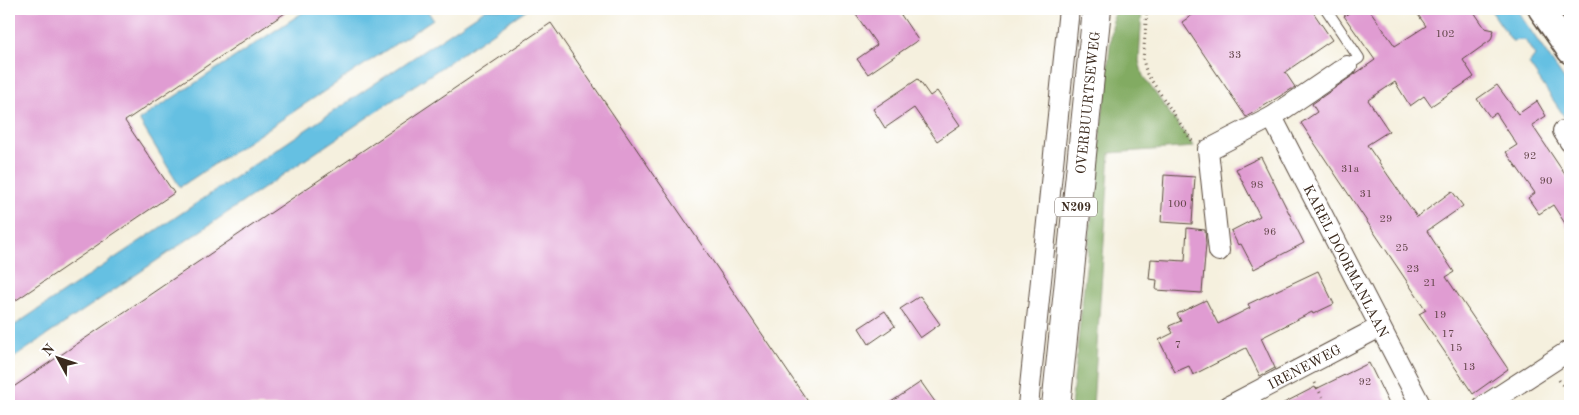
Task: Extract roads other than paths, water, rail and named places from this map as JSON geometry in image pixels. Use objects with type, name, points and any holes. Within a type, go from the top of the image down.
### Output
[{"type":"main road","name":"OVERBUURTSEWEG","points":[[1056,406],[1097,9]]},
{"type":"street","name":"OVERBUURTSEWEG","points":[[1028,406],[1069,9]]},
{"type":"street","points":[[1541,9],[1570,51]]},
{"type":"street","points":[[1219,251],[1208,150],[1272,117],[1347,66]]},
{"type":"street","name":"KAREL DOORMANLAAN","points":[[1272,117],[1421,406]]},
{"type":"street","name":"IRENEWEG","points":[[1229,406],[1380,327]]},
{"type":"street","points":[[1484,406],[1570,350]]},
{"type":"lane","points":[[1326,9],[1359,58],[1347,66]]},
{"type":"water","points":[[308,9],[426,9],[433,19],[180,187],[139,120]]},
{"type":"water","points":[[486,9],[527,9],[9,361],[9,329]]},
{"type":"water","points":[[1490,9],[1516,9],[1570,88],[1570,125],[1529,64],[1535,56],[1525,40],[1512,41]]}]
